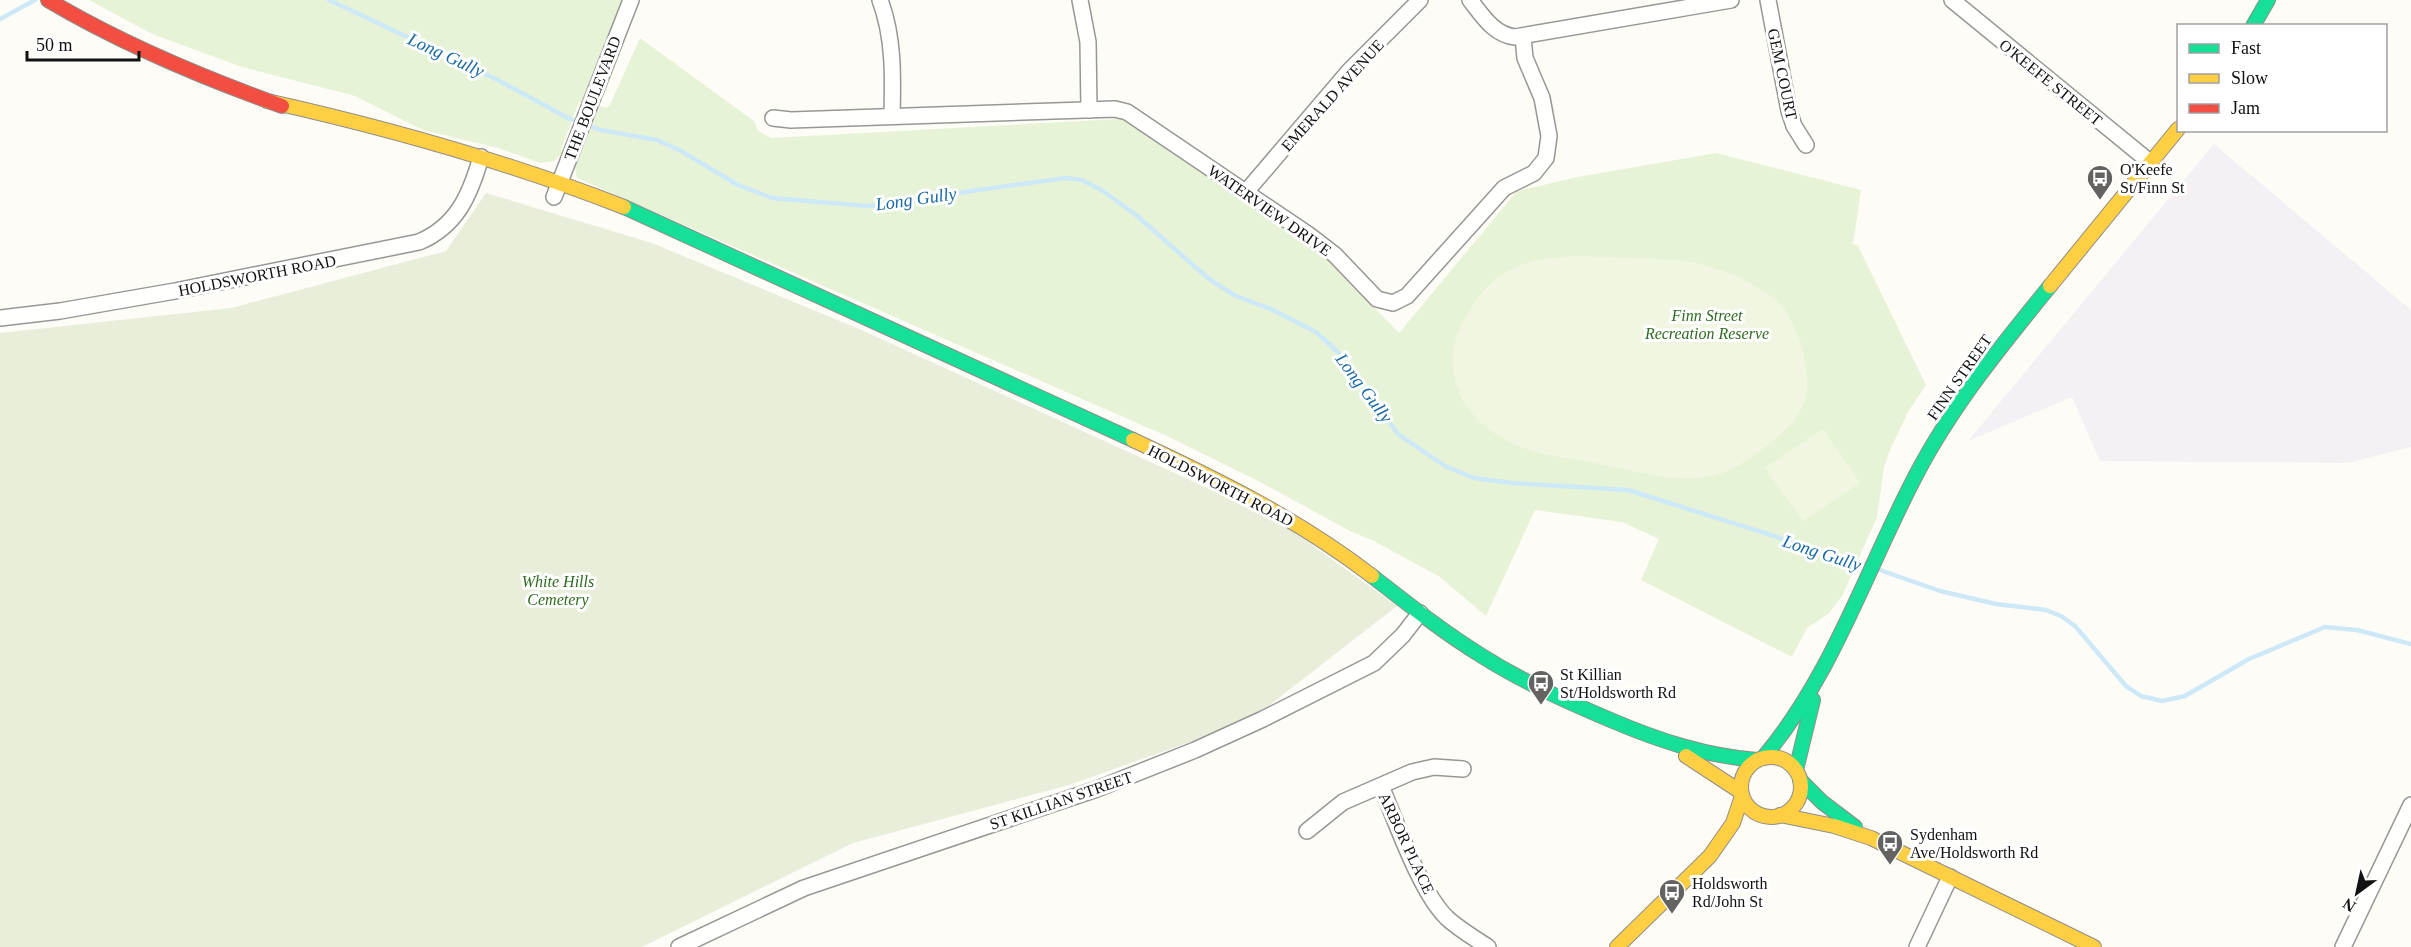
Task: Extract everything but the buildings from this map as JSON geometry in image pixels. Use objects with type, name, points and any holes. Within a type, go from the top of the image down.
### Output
[{"type":"main road","name":"HOLDSWORTH ROAD","points":[[48,0],[92,26],[169,64],[435,158]]},
{"type":"main road","points":[[2254,24],[2268,0]]},
{"type":"main road","name":"HOLDSWORTH ROAD","points":[[267,100],[375,126],[478,168],[555,193],[646,216],[1235,489],[1320,538],[1464,645],[1528,682],[1651,737],[1701,764],[1742,794]]},
{"type":"main road","name":"FINN STREET","points":[[1760,759],[1784,733],[1819,678],[1921,466],[1966,391],[2177,130]]},
{"type":"main road","name":"HOLDSWORTH ROAD","points":[[585,207],[768,273]]},
{"type":"main road","name":"FINN STREET","points":[[1798,775],[1819,678]]},
{"type":"main road","name":"HOLDSWORTH ROAD","points":[[1651,737],[1724,758],[1760,759]]},
{"type":"main road","points":[[1617,947],[1710,856],[1733,823],[1742,794],[1744,773],[1760,759],[1781,759],[1828,807],[1871,838]]},
{"type":"main road","points":[[1710,856],[1794,806],[1799,798],[1798,775]]},
{"type":"main road","points":[[1742,794],[1753,811],[1834,826],[1871,838],[2094,947]]},
{"type":"street","name":"THE BOULEVARD","points":[[555,193],[631,0]]},
{"type":"street","points":[[880,0],[889,24],[891,39],[892,116]]},
{"type":"street","points":[[1080,0],[1088,42],[1089,110]]},
{"type":"street","name":"EMERALD AVENUE","points":[[1246,192],[1349,71],[1420,0]]},
{"type":"street","points":[[1470,0],[1495,30],[1510,37],[1523,37],[1731,0]]},
{"type":"street","name":"GEM COURT","points":[[1768,0],[1789,111],[1794,126],[1806,145]]},
{"type":"street","name":"O'KEEFE STREET","points":[[1952,0],[2151,163]]},
{"type":"street","name":"WATERVIEW DRIVE","points":[[773,118],[791,120],[1121,110],[1134,115],[1328,249],[1377,299],[1388,304],[1399,302],[1407,296],[1504,188],[1534,172],[1546,158],[1549,144],[1544,107],[1540,91],[1525,58],[1523,37]]},
{"type":"street","name":"HOLDSWORTH ROAD","points":[[0,318],[124,300],[409,246],[429,238],[454,219],[466,198],[478,168]]},
{"type":"street","name":"ST KILLIAN STREET","points":[[679,947],[804,888],[1097,789],[1187,754],[1374,663],[1420,614]]},
{"type":"street","name":"ARBOR PLACE","points":[[1307,831],[1343,802],[1424,768],[1463,769]]},
{"type":"street","name":"ARBOR PLACE","points":[[1381,786],[1424,884],[1438,908],[1457,926],[1488,947]]},
{"type":"street","points":[[2343,947],[2411,805]]},
{"type":"street","points":[[1917,947],[1950,877]]},
{"type":"shaded area","points":[[2214,144],[2411,310],[2411,447],[2348,463],[2100,461],[2072,397],[1968,441]]},
{"type":"green space","points":[[89,0],[624,0],[583,103],[579,102],[561,149],[563,153],[554,161],[540,163],[498,148],[423,130],[355,96],[242,67],[150,33]]},
{"type":"green space","name":"Finn Street Recreation Reserve","points":[[640,38],[754,121],[758,131],[771,138],[1119,119],[1127,121],[1323,255],[1399,333],[1517,191],[1578,177],[1716,153],[1861,190],[1853,244],[1858,246],[1926,385],[1908,412],[1890,450],[1884,467],[1877,517],[1842,596],[1829,613],[1807,628],[1792,657],[1641,580],[1659,539],[1622,522],[1535,510],[1486,616],[1440,577],[1169,437],[577,178],[575,167],[600,106],[606,108],[610,105]]},
{"type":"green space","name":"White Hills Cemetery","points":[[486,193],[652,243],[864,331],[1277,520],[1397,606],[1249,721],[1069,785],[853,843],[642,947],[0,947],[0,333],[231,308],[446,251]]},
{"type":"green space","name":"Finn Street Recreation Reserve","points":[[1578,256],[1677,260],[1697,263],[1754,285],[1777,301],[1796,330],[1806,369],[1805,401],[1797,416],[1773,441],[1750,458],[1728,471],[1705,477],[1661,476],[1552,456],[1521,447],[1500,437],[1468,408],[1458,391],[1453,372],[1453,352],[1459,331],[1481,294],[1504,274],[1530,262]]},
{"type":"green space","points":[[1823,429],[1860,483],[1803,521],[1765,468]]},
{"type":"waterway","points":[[0,19],[35,0]]},
{"type":"waterway","name":"Long Gully","points":[[329,0],[494,78],[570,119],[601,130],[657,140],[681,151],[738,185],[772,198],[867,206],[896,204],[1066,178],[1082,180],[1103,191],[1136,215],[1209,279],[1236,296],[1273,310],[1316,332],[1341,355],[1398,434],[1445,466],[1474,478],[1512,483],[1628,490],[1866,565]]},
{"type":"waterway","name":"Long Gully","points":[[1877,569],[1940,591],[1996,604],[2046,610],[2061,616],[2075,626],[2126,686],[2141,696],[2162,701],[2185,696],[2249,659],[2325,627],[2357,630],[2411,644]]},
{"type":"traffic: fast","points":[[2254,24],[2268,0]]},
{"type":"traffic: fast","points":[[624,207],[1133,440]]},
{"type":"traffic: fast","points":[[1763,758],[1788,726],[1829,657],[1898,511],[1945,425],[1978,377],[2050,286]]},
{"type":"traffic: fast","points":[[1372,576],[1468,647],[1546,691],[1613,721],[1666,741],[1720,755],[1757,760]]},
{"type":"traffic: fast","points":[[1796,770],[1813,700]]},
{"type":"traffic: fast","points":[[1800,780],[1822,802],[1855,827]]},
{"type":"traffic: slow","points":[[267,101],[447,147],[536,175],[624,207]]},
{"type":"traffic: slow","points":[[2050,286],[2177,130]]},
{"type":"traffic: slow","points":[[1133,440],[1286,518],[1372,576]]},
{"type":"traffic: slow","points":[[1686,756],[1741,792]]},
{"type":"traffic: slow","points":[[1771,757],[1788,762],[1796,770],[1801,787],[1796,804],[1788,812],[1771,817],[1754,812],[1746,804],[1741,787],[1746,770],[1754,762],[1771,757]]},
{"type":"traffic: slow","points":[[1617,947],[1710,856],[1733,823],[1742,796]]},
{"type":"traffic: slow","points":[[1780,815],[1834,826],[1871,838],[2094,947]]},
{"type":"traffic: jam","points":[[48,0],[162,59],[282,106]]},
{"type":"place","name":"O'Keefe St/Finn St","points":[[2100,201]]},
{"type":"place","name":"St Killian St/Holdsworth Rd","points":[[1541,706]]},
{"type":"place","name":"Sydenham Ave/Holdsworth Rd","points":[[1890,866]]},
{"type":"place","name":"Holdsworth Rd/John St","points":[[1672,915]]}]
